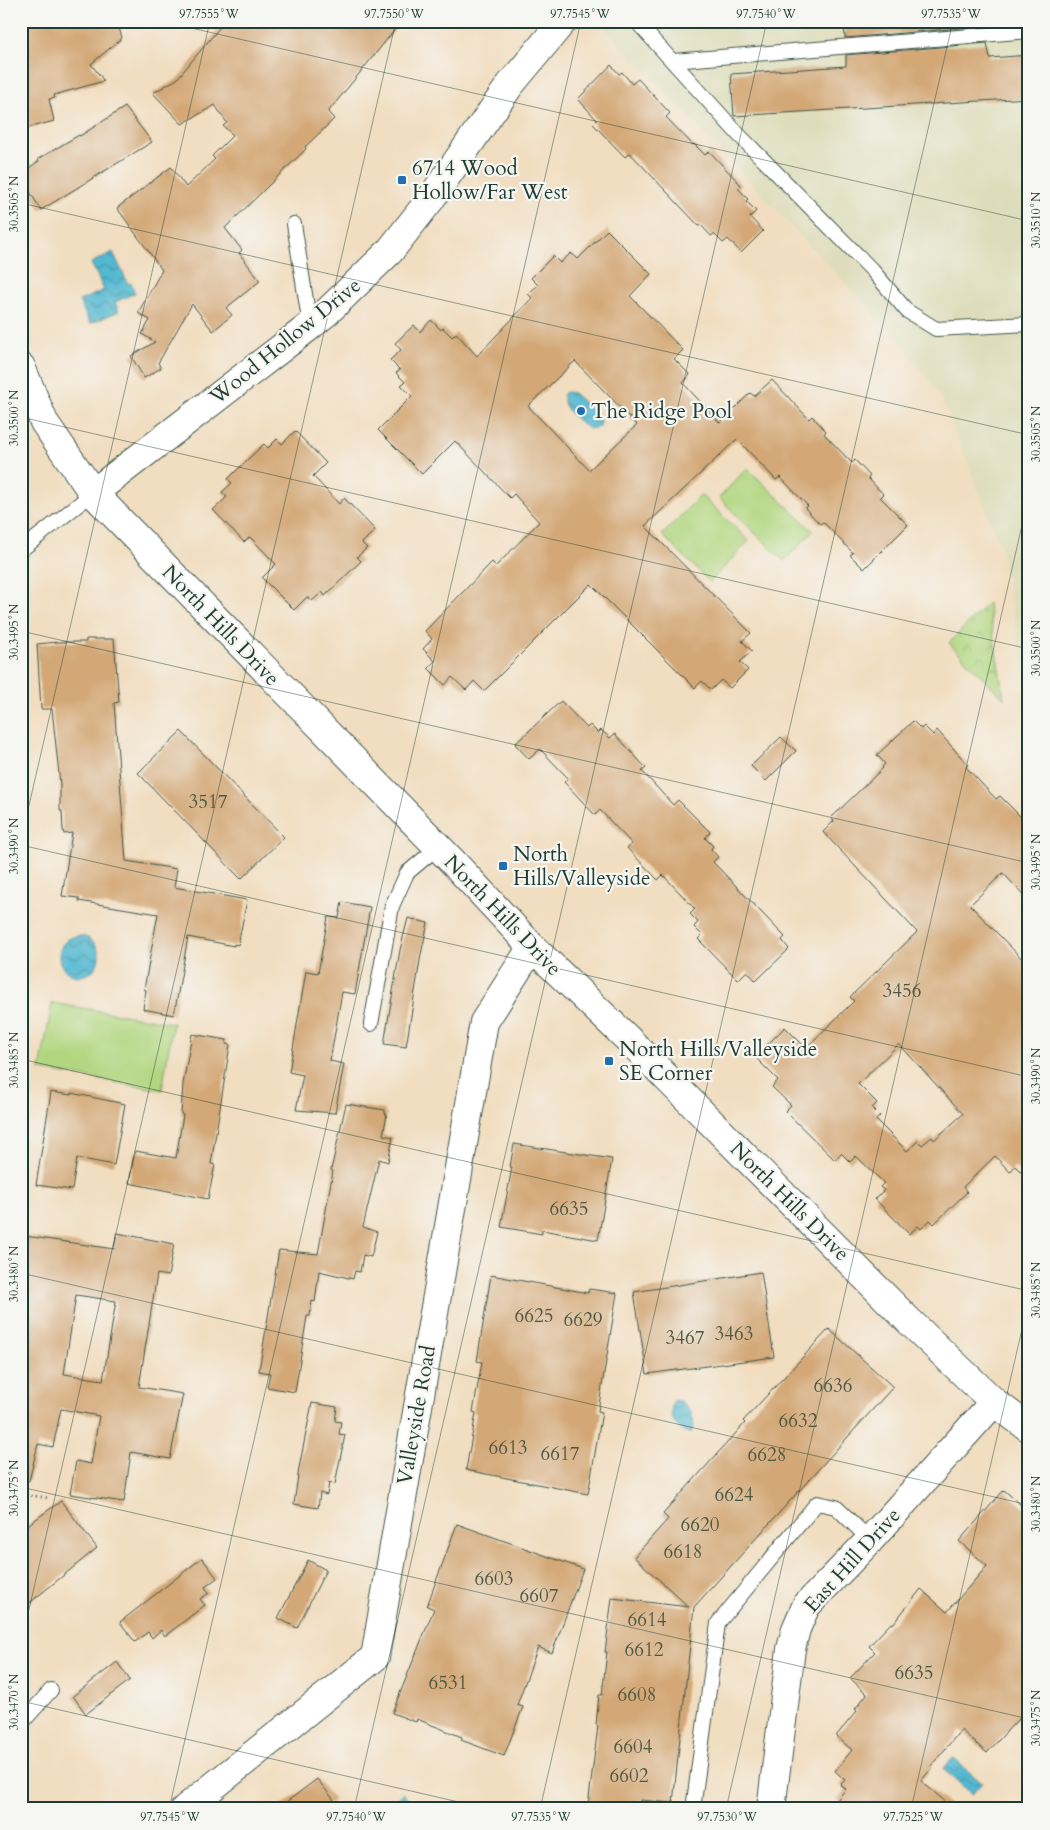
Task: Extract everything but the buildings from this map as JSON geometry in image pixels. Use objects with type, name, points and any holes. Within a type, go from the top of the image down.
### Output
[{"type":"street","name":"Wood Hollow Drive","points":[[93,493],[310,326],[389,252],[430,200],[510,85],[563,21]]},
{"type":"street","name":"North Hills Drive","points":[[21,367],[44,422],[93,493],[438,847],[532,947],[631,1042],[909,1321],[994,1402],[1029,1428]]},
{"type":"street","name":"Valleyside Road","points":[[185,1809],[374,1657],[484,1022],[532,947]]},
{"type":"street","name":"East Hill Drive","points":[[771,1809],[791,1649],[796,1628],[806,1606],[870,1540],[994,1402]]},
{"type":"lane","points":[[636,21],[739,135],[872,270],[907,311],[936,329],[1029,324]]},
{"type":"lane","points":[[673,61],[1029,31]]},
{"type":"lane","points":[[294,224],[310,326]]},
{"type":"lane","points":[[21,550],[93,493]]},
{"type":"lane","points":[[371,1024],[392,906],[407,874],[438,847]]},
{"type":"lane","points":[[693,1809],[718,1623],[817,1503],[836,1507],[870,1540]]},
{"type":"lane","points":[[21,1724],[52,1690]]},
{"type":"path","points":[[21,1494],[48,1498]]},
{"type":"shaded area","points":[[598,21],[1029,21],[1029,696],[1000,544],[941,397],[898,339]]},
{"type":"green space","points":[[747,468],[813,531],[784,561],[719,498]]},
{"type":"green space","points":[[701,495],[749,541],[710,582],[662,535]]},
{"type":"green space","points":[[988,603],[1004,699],[949,643]]},
{"type":"green space","points":[[52,1003],[173,1023],[162,1090],[40,1070]]},
{"type":"water","points":[[113,252],[128,284],[131,283],[135,293],[115,302],[119,311],[90,324],[79,301],[104,290],[91,263]]},
{"type":"water","name":"The Ridge Pool","points":[[566,392],[573,393],[599,416],[599,427],[589,429],[571,414],[563,399],[563,394]]},
{"type":"water","points":[[83,936],[90,939],[96,945],[99,956],[98,964],[90,973],[83,976],[75,976],[68,973],[60,964],[59,952],[62,945],[71,937]]},
{"type":"water","points":[[674,1400],[680,1401],[690,1411],[693,1419],[691,1433],[685,1432],[674,1421],[671,1411]]},
{"type":"water","points":[[953,1758],[982,1783],[972,1794],[943,1769]]},
{"type":"water","points":[[403,1793],[414,1809],[388,1809]]},
{"type":"place","name":"6714 Wood Hollow/Far West","points":[[402,180]]},
{"type":"place","name":"The Ridge Pool","points":[[581,411]]},
{"type":"place","name":"North Hills/Valleyside","points":[[503,866]]},
{"type":"place","name":"North Hills/Valleyside SE Corner","points":[[609,1061]]}]
